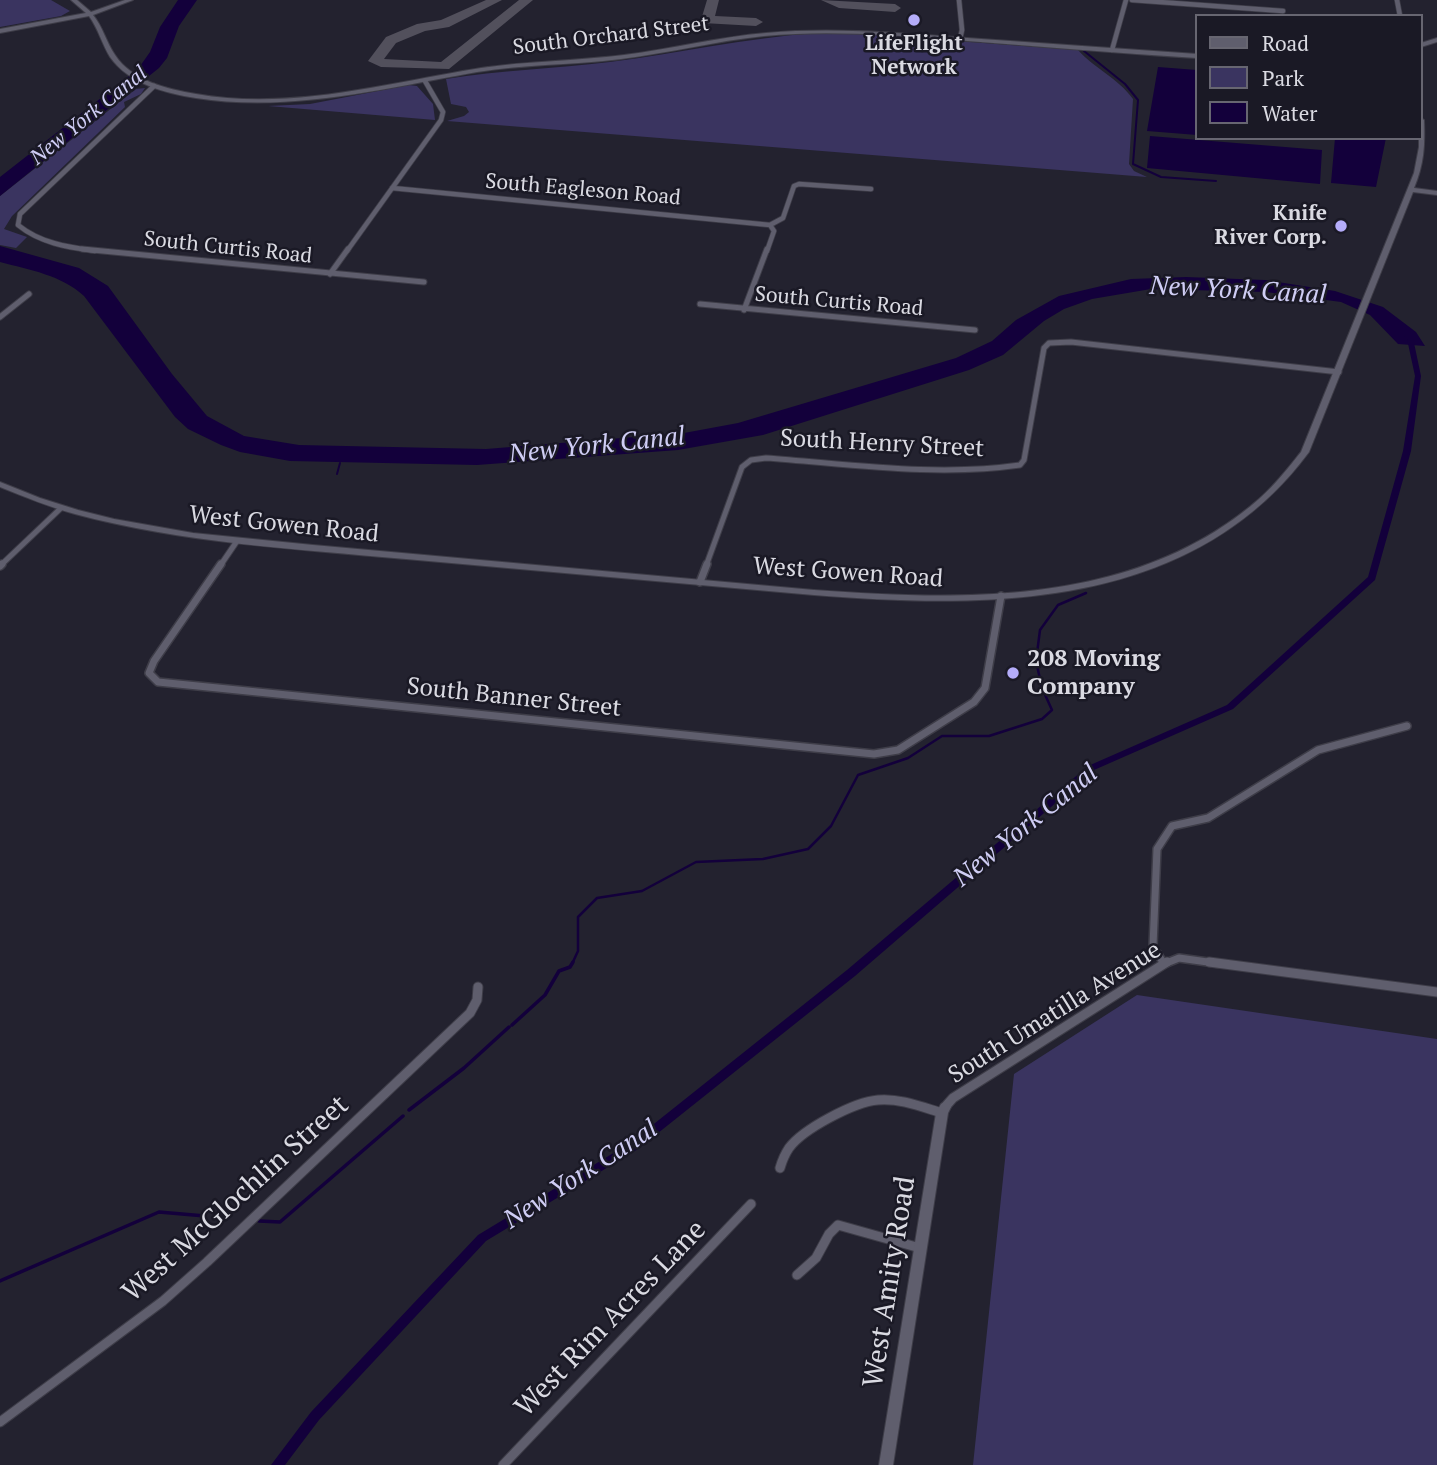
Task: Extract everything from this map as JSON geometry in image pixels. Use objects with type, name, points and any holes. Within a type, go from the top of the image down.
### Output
[{"type":"street","name":"South Orchard Street","points":[[74,0],[90,14],[113,60],[131,76],[151,85],[198,95],[265,101],[302,101],[493,69],[620,57],[782,33],[857,32],[1196,56]]},
{"type":"street","points":[[0,31],[90,14],[130,0]]},
{"type":"street","points":[[959,0],[962,30],[960,38]]},
{"type":"street","points":[[1112,50],[1126,0]]},
{"type":"street","points":[[1132,0],[1283,11]]},
{"type":"street","points":[[1226,0],[1226,7]]},
{"type":"street","points":[[330,274],[441,120],[443,112],[425,81]]},
{"type":"street","name":"South Curtis Road","points":[[151,85],[20,214],[18,225],[32,235],[105,252],[424,282]]},
{"type":"street","name":"West Gowen Road","points":[[0,484],[61,508],[142,528],[237,541],[899,598],[1001,596],[1085,585],[1141,568],[1208,539],[1241,519],[1290,476],[1305,452],[1339,372],[1411,190],[1421,153],[1421,140]]},
{"type":"street","points":[[744,310],[774,231],[770,225],[783,218],[794,186],[799,184],[871,189]]},
{"type":"street","name":"South Eagleson Road","points":[[392,188],[770,225]]},
{"type":"street","points":[[1411,190],[1437,192]]},
{"type":"street","points":[[0,317],[29,294]]},
{"type":"street","name":"South Curtis Road","points":[[700,304],[975,330]]},
{"type":"street","name":"South Henry Street","points":[[700,582],[742,467],[751,460],[765,458],[911,469],[991,470],[1020,465],[1024,460],[1044,348],[1049,343],[1064,342],[1339,372]]},
{"type":"street","points":[[0,566],[61,508]]},
{"type":"street","name":"South Banner Street","points":[[237,541],[154,661],[149,673],[151,678],[166,684],[874,754],[898,750],[981,695],[985,688],[1001,596]]},
{"type":"street","points":[[1164,964],[1153,946],[1157,849],[1172,826],[1208,818],[1318,750],[1357,742],[1407,726]]},
{"type":"street","name":"South Umatilla Avenue","points":[[943,1110],[953,1098],[1164,964],[1179,958],[1192,957],[1437,992]]},
{"type":"street","name":"West McGlochlin Street","points":[[0,1422],[163,1301],[207,1262],[470,1013],[477,1000],[478,987]]},
{"type":"street","points":[[780,1168],[789,1147],[836,1115],[859,1104],[879,1100],[943,1110]]},
{"type":"street","name":"West Amity Road","points":[[886,1465],[943,1110]]},
{"type":"street","name":"West Rim Acres Lane","points":[[503,1465],[751,1204]]},
{"type":"street","points":[[797,1275],[816,1258],[829,1234],[838,1225],[920,1248]]},
{"type":"green space","points":[[0,0],[51,0],[70,11],[61,16],[0,27]]},
{"type":"green space","points":[[816,33],[1078,50],[1133,99],[1129,164],[1134,171],[1147,177],[447,121],[469,112],[466,107],[451,104],[446,79],[610,62],[764,38]]},
{"type":"green space","points":[[409,85],[417,86],[433,104],[435,120],[268,106],[310,104]]},
{"type":"green space","points":[[145,88],[141,94],[124,102],[125,107],[12,216],[4,229],[27,237],[16,248],[0,245],[0,196],[136,89]]},
{"type":"green space","points":[[1137,995],[1437,1039],[1437,1465],[973,1465],[1014,1074]]},
{"type":"water","points":[[178,0],[197,0],[179,26],[167,58],[159,68],[0,196],[0,177],[138,69]]},
{"type":"water","points":[[1158,67],[1196,70],[1196,135],[1147,131]]},
{"type":"water","points":[[1150,136],[1322,150],[1320,184],[1147,168]]},
{"type":"water","points":[[1335,140],[1386,140],[1376,187],[1331,183]]},
{"type":"water","points":[[0,246],[79,268],[108,286],[172,374],[207,416],[244,436],[299,445],[486,449],[684,433],[738,423],[956,358],[992,341],[1016,320],[1059,296],[1131,279],[1186,277],[1265,280],[1335,291],[1383,307],[1416,332],[1425,346],[1398,344],[1370,315],[1341,302],[1266,292],[1151,289],[1092,299],[1064,309],[1044,321],[1003,355],[969,370],[763,435],[678,450],[477,465],[290,461],[240,452],[188,429],[175,417],[84,296],[55,278],[0,262]]},
{"type":"waterway","points":[[1084,51],[1125,84],[1138,100],[1133,164],[1161,177],[1216,181]]},
{"type":"waterway","name":"New York Canal","points":[[277,1465],[315,1416],[482,1238],[634,1146],[851,973],[1091,768],[1230,707],[1372,578],[1407,451],[1418,376],[1410,338],[1407,336]]},
{"type":"waterway","points":[[337,474],[340,463]]},
{"type":"waterway","points":[[573,963],[578,951],[578,917],[597,898],[642,891],[696,862],[763,859],[808,849],[831,826],[858,775],[908,758],[942,736],[989,736],[1042,719],[1052,710],[1042,688],[1036,661],[1040,630],[1058,605],[1086,593]]},
{"type":"waterway","points":[[512,1025],[545,995],[559,971],[570,967],[573,963]]},
{"type":"waterway","points":[[409,1110],[464,1068],[509,1027]]},
{"type":"waterway","points":[[259,1221],[280,1222],[403,1116]]},
{"type":"waterway","points":[[0,1281],[159,1212],[205,1216]]},
{"type":"taxiway","points":[[496,0],[444,24],[422,27],[391,40],[375,61],[444,66],[527,0]]},
{"type":"taxiway","points":[[713,0],[708,20],[756,22]]},
{"type":"taxiway","points":[[827,0],[839,4],[895,8]]},
{"type":"place","name":"LifeFlight Network","points":[[914,20]]},
{"type":"place","name":"Knife River Corp.","points":[[1341,226]]},
{"type":"place","name":"208 Moving Company","points":[[1013,673]]}]
